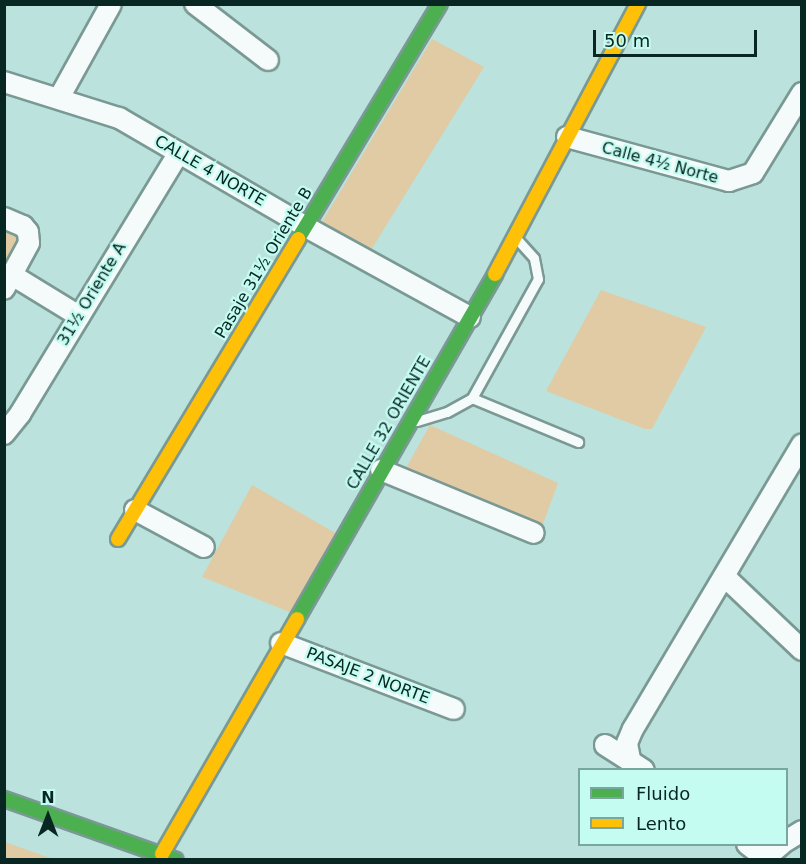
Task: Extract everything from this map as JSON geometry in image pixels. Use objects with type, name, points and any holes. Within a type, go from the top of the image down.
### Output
[{"type":"street","points":[[59,98],[111,4]]},
{"type":"street","points":[[195,4],[268,60]]},
{"type":"street","name":"Pasaje 31½ Oriente B","points":[[118,539],[440,4]]},
{"type":"street","name":"CALLE 32 ORIENTE","points":[[162,854],[515,237],[638,4]]},
{"type":"street","name":"CALLE 4 NORTE","points":[[4,82],[119,118],[306,227],[470,317]]},
{"type":"street","name":"Calle 4½ Norte","points":[[567,137],[729,182],[753,173],[801,93]]},
{"type":"street","name":"31½ Oriente A","points":[[4,434],[20,414],[179,153]]},
{"type":"street","points":[[4,218],[22,226],[28,232],[29,243],[8,282],[79,316]]},
{"type":"street","points":[[637,764],[627,743],[633,729],[725,577],[801,444]]},
{"type":"street","points":[[381,470],[534,533]]},
{"type":"street","points":[[135,510],[204,547]]},
{"type":"street","points":[[725,577],[801,650]]},
{"type":"street","name":"PASAJE 2 NORTE","points":[[281,644],[454,709]]},
{"type":"street","points":[[605,745],[637,764]]},
{"type":"street","points":[[4,799],[176,860]]},
{"type":"street","points":[[788,840],[801,831]]},
{"type":"street","points":[[749,846],[764,859],[780,846]]},
{"type":"lane","points":[[408,423],[447,412],[472,398],[538,279],[534,258],[515,237]]},
{"type":"lane","points":[[472,398],[578,442]]},
{"type":"shaded area","points":[[432,39],[484,67],[371,250],[322,222]]},
{"type":"shaded area","points":[[5,224],[26,232],[5,267]]},
{"type":"shaded area","points":[[601,290],[706,327],[652,429],[645,429],[546,391]]},
{"type":"shaded area","points":[[430,425],[558,483],[541,529],[401,477]]},
{"type":"shaded area","points":[[252,485],[351,542],[307,619],[202,577]]},
{"type":"shaded area","points":[[5,842],[53,859],[5,859]]},
{"type":"traffic: fast","points":[[298,239],[440,4]]},
{"type":"traffic: fast","points":[[297,619],[495,274]]},
{"type":"traffic: fast","points":[[4,799],[176,860]]},
{"type":"traffic: slow","points":[[495,274],[638,4]]},
{"type":"traffic: slow","points":[[118,539],[298,239]]},
{"type":"traffic: slow","points":[[162,854],[297,619]]}]
